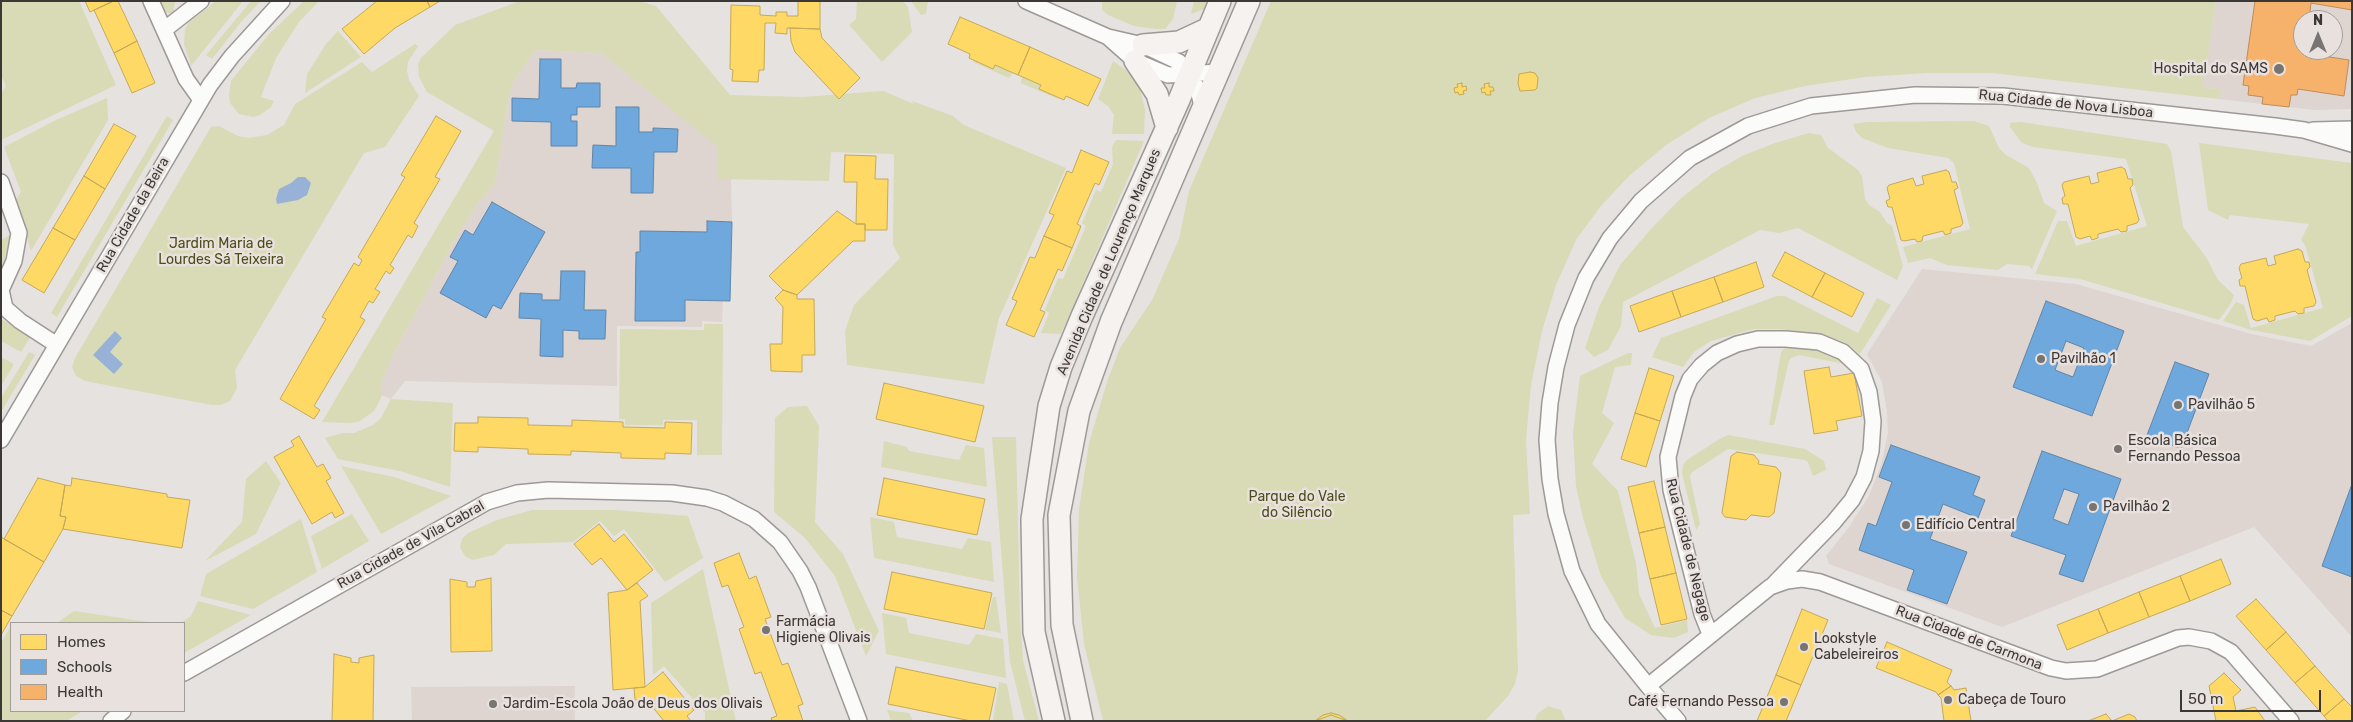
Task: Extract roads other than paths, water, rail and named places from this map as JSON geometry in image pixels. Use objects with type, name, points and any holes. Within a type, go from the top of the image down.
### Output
[{"type":"street","points":[[151,1],[186,79],[201,100]]},
{"type":"street","points":[[164,30],[201,1]]},
{"type":"street","name":"Rua Cidade da Beira","points":[[1,440],[201,100],[232,56],[282,1]]},
{"type":"street","points":[[1026,1],[1108,37],[1139,53],[1173,77],[1219,72]]},
{"type":"street","name":"Avenida Cidade de Lourenço Marques","points":[[1054,721],[1033,623],[1032,520],[1049,406],[1061,367],[1082,316],[1167,128],[1220,1]]},
{"type":"street","name":"Avenida Cidade de Lourenço Marques","points":[[1082,721],[1062,625],[1059,515],[1079,411],[1112,322],[1249,1]]},
{"type":"street","points":[[1139,53],[1179,42],[1209,28]]},
{"type":"street","points":[[1139,53],[1157,94],[1167,128]]},
{"type":"street","points":[[1190,75],[1198,90],[1203,110]]},
{"type":"street","name":"Rua Cidade de Nova Lisboa","points":[[1678,721],[1598,624],[1572,571],[1556,514],[1550,480],[1547,440],[1550,403],[1567,324],[1586,278],[1610,238],[1641,201],[1690,158],[1748,126],[1811,106],[1915,95],[2003,96],[2304,130],[2350,128]]},
{"type":"street","name":"Rua Cidade de Nova Lisboa","points":[[2304,130],[2352,144]]},
{"type":"street","points":[[1,182],[19,233],[14,261],[2,290],[5,308],[20,321],[57,345]]},
{"type":"street","name":"Rua Cidade de Negage","points":[[1710,634],[1702,614],[1670,490],[1668,457],[1683,396],[1690,379],[1702,364],[1717,353],[1737,344],[1758,339],[1819,342],[1843,352],[1861,369],[1869,392],[1873,421],[1871,452],[1864,477],[1852,500],[1833,523],[1770,588]]},
{"type":"street","name":"Rua Cidade de Vila Cabral","points":[[185,673],[458,516],[487,502],[517,493],[548,490],[672,493],[698,496],[724,503],[754,520],[780,542],[796,564],[808,587],[859,721]]},
{"type":"street","name":"Rua Cidade de Carmona","points":[[1648,686],[1710,634],[1770,588],[1787,581],[1802,579],[1820,582],[2051,668],[2066,671],[2097,669],[2178,638],[2189,637],[2211,641],[2231,652],[2291,721]]},
{"type":"street","points":[[111,721],[122,712]]},
{"type":"water","points":[[298,177],[305,177],[311,183],[307,195],[298,200],[277,204],[276,199],[279,189]]},
{"type":"water","points":[[115,331],[122,338],[110,352],[123,364],[114,374],[93,355]]},
{"type":"place","name":"Hospital do SAMS","points":[[2279,69]]},
{"type":"place","name":"Pavilhão 1","points":[[2041,359]]},
{"type":"place","name":"Pavilhão 5","points":[[2178,405]]},
{"type":"place","name":"Escola Básica Fernando Pessoa","points":[[2118,449]]},
{"type":"place","name":"Pavilhão 2","points":[[2093,507]]},
{"type":"place","name":"Edifício Central","points":[[1906,525]]},
{"type":"place","name":"Farmácia Higiene Olivais","points":[[766,630]]},
{"type":"place","name":"Lookstyle Cabeleireiros","points":[[1804,647]]},
{"type":"place","name":"Cabeça de Touro","points":[[1948,700]]},
{"type":"place","name":"Café Fernando Pessoa","points":[[1784,702]]},
{"type":"place","name":"Jardim-Escola João de Deus dos Olivais","points":[[493,704]]},
{"type":"park label","name":"Jardim Maria de Lourdes Sá Teixeira","points":[[221,252]]},
{"type":"park label","name":"Parque do Vale do Silêncio","points":[[1297,506]]}]
